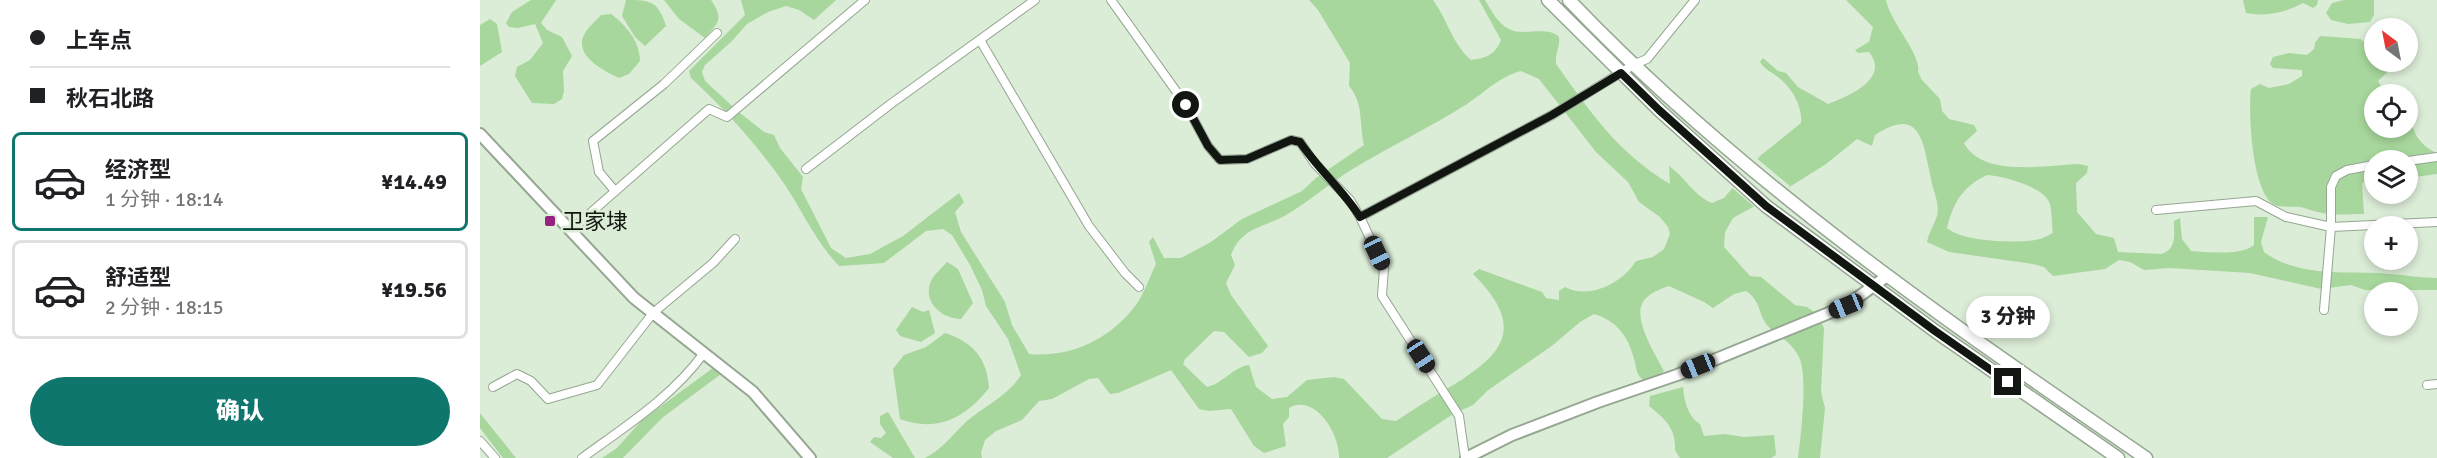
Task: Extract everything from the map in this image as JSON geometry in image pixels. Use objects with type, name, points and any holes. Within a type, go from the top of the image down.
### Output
[{"type":"main road","points":[[1548,0],[1659,110],[1766,206],[1935,331],[2118,458]]},
{"type":"main road","points":[[1569,0],[1740,162],[1821,227],[2023,374],[2146,458]]},
{"type":"street","points":[[571,230],[709,109],[727,117],[866,0]]},
{"type":"street","points":[[806,169],[1035,0]]},
{"type":"street","points":[[1112,0],[1186,105],[1208,146],[1220,160],[1247,159],[1291,140],[1300,142],[1315,164],[1350,200],[1384,268],[1382,297],[1459,416],[1466,458],[1512,435],[1677,375],[1846,306],[1887,276]]},
{"type":"street","points":[[1360,217],[1552,115],[1647,59],[1695,0]]},
{"type":"street","points":[[615,191],[598,172],[593,141],[664,84],[717,33]]},
{"type":"street","points":[[980,40],[1089,226],[1125,273],[1139,287]]},
{"type":"street","points":[[480,134],[634,297],[753,392],[810,458]]},
{"type":"street","points":[[2418,160],[2437,157]]},
{"type":"street","points":[[2324,310],[2331,227],[2331,187],[2336,176],[2347,170],[2364,167]]},
{"type":"street","points":[[2156,210],[2256,201],[2286,217],[2331,227],[2437,222]]},
{"type":"street","points":[[493,387],[517,374],[531,381],[548,399],[597,386],[653,313],[712,263],[735,239]]},
{"type":"street","points":[[582,458],[668,395],[688,375],[704,353]]},
{"type":"street","points":[[2427,385],[2437,384]]},
{"type":"street","points":[[480,441],[495,458]]},
{"type":"shaded area","points":[[531,0],[556,0],[541,23],[547,30],[562,37],[572,56],[563,71],[562,99],[554,104],[532,103],[515,76],[517,67],[530,60],[543,43],[535,24],[518,28],[509,27],[506,23],[512,12]]},
{"type":"shaded area","points":[[626,0],[648,2],[660,11],[663,18],[666,26],[645,46],[635,37],[622,16]]},
{"type":"shaded area","points":[[664,0],[711,0],[718,12],[718,20],[705,38],[679,19]]},
{"type":"shaded area","points":[[741,0],[836,0],[814,20],[799,10],[786,6],[768,12],[747,24],[705,65],[702,72],[705,81],[764,132],[774,135],[780,148],[803,177],[801,189],[831,248],[846,258],[870,254],[903,236],[959,193],[964,202],[955,212],[961,232],[1005,302],[1012,325],[1029,354],[1061,353],[1076,349],[1104,335],[1128,315],[1143,293],[1156,264],[1149,242],[1153,237],[1164,258],[1181,258],[1211,242],[1242,219],[1302,191],[1316,178],[1364,145],[1357,99],[1349,86],[1350,63],[1318,10],[1309,0],[1433,0],[1459,47],[1471,60],[1489,55],[1501,40],[1479,0],[1485,0],[1498,20],[1509,29],[1554,34],[1559,37],[1556,64],[1581,99],[1620,145],[1651,172],[1670,184],[1669,166],[1705,200],[1712,203],[1724,198],[1760,156],[1801,123],[1800,110],[1792,91],[1762,65],[1760,62],[1763,58],[1778,71],[1786,73],[1798,87],[1828,104],[1846,97],[1864,86],[1875,71],[1869,52],[1858,53],[1855,50],[1869,42],[1873,27],[1846,0],[1886,0],[1893,18],[1911,48],[1922,80],[1940,99],[1942,111],[1949,119],[1974,125],[1977,131],[1964,143],[1973,154],[1985,161],[2016,167],[2079,164],[2088,166],[2087,173],[2076,183],[2077,212],[2096,234],[2114,238],[2118,252],[2162,254],[2167,252],[2174,240],[2174,221],[2180,218],[2182,239],[2191,251],[2241,251],[2254,245],[2254,217],[2268,217],[2261,242],[2264,252],[2278,261],[2325,272],[2396,274],[2437,278],[2437,290],[2418,290],[2418,282],[2364,282],[2364,290],[2351,285],[2321,289],[2250,273],[2170,268],[2144,270],[2130,262],[2119,260],[2105,269],[2053,276],[2044,267],[2033,264],[1949,252],[1927,242],[1937,216],[1937,202],[1922,141],[1911,126],[1902,124],[1875,135],[1872,146],[1857,139],[1826,164],[1733,218],[1725,232],[1724,247],[1750,276],[1761,277],[1795,305],[1807,307],[1817,314],[1824,328],[1821,392],[1825,408],[1820,458],[1798,458],[1803,406],[1802,366],[1791,346],[1767,325],[1755,299],[1746,291],[1734,294],[1713,308],[1669,286],[1647,297],[1640,311],[1643,329],[1664,371],[1654,378],[1643,380],[1640,377],[1632,351],[1620,330],[1609,320],[1594,314],[1487,391],[1473,405],[1453,414],[1387,458],[1339,458],[1335,438],[1324,418],[1308,406],[1299,405],[1289,408],[1289,417],[1283,424],[1286,446],[1264,453],[1254,446],[1231,409],[1209,411],[1199,409],[1171,370],[1118,393],[1110,394],[1098,378],[1089,379],[1052,399],[1039,401],[1022,420],[996,431],[985,440],[981,453],[982,458],[925,458],[943,446],[967,421],[1003,394],[1021,375],[1008,339],[986,306],[982,290],[952,235],[943,229],[926,231],[884,263],[839,266],[817,237],[764,156],[717,103],[691,78],[689,71],[745,15]],"holes":[[[1521,71],[1539,79],[1596,152],[1628,182],[1639,202],[1660,217],[1668,227],[1670,234],[1664,249],[1653,257],[1636,261],[1623,276],[1605,287],[1584,292],[1565,287],[1559,291],[1559,300],[1546,298],[1542,292],[1479,269],[1473,274],[1491,294],[1501,312],[1504,327],[1501,342],[1492,355],[1479,367],[1396,421],[1382,419],[1344,379],[1334,377],[1307,380],[1287,397],[1272,399],[1256,387],[1249,365],[1243,366],[1207,387],[1183,364],[1185,359],[1214,331],[1224,332],[1249,357],[1262,353],[1268,346],[1231,295],[1226,283],[1235,265],[1231,255],[1236,245],[1248,232],[1291,212],[1351,170],[1453,113],[1513,73]],[[1987,175],[2002,177],[2029,186],[2044,195],[2051,207],[2053,233],[2035,240],[2002,241],[1976,239],[1955,233],[1947,228],[1956,203],[1971,184]]]},
{"type":"shaded area","points":[[2243,0],[2318,0],[2317,5],[2313,8],[2303,3],[2283,11],[2261,14],[2246,13]]},
{"type":"shaded area","points":[[2344,0],[2374,0],[2374,15],[2372,18],[2364,18],[2364,23],[2348,24],[2331,20],[2326,13],[2332,3]]},
{"type":"shaded area","points":[[611,14],[635,41],[640,61],[629,74],[619,78],[598,66],[586,55],[582,41],[588,28],[601,15]]},
{"type":"shaded area","points":[[490,19],[497,24],[502,52],[480,66],[480,25]]},
{"type":"shaded area","points":[[2320,36],[2361,39],[2364,42],[2364,72],[2387,72],[2378,81],[2380,84],[2364,84],[2364,138],[2418,138],[2426,147],[2437,153],[2437,174],[2418,177],[2418,150],[2364,150],[2364,182],[2362,183],[2364,214],[2329,214],[2273,204],[2260,184],[2256,168],[2251,132],[2251,89],[2260,84],[2269,88],[2289,84],[2302,76],[2302,70],[2273,68],[2270,64],[2273,57],[2289,53],[2307,55],[2314,49]]},
{"type":"shaded area","points":[[947,262],[958,269],[973,303],[961,319],[941,313],[929,296],[932,278]]},
{"type":"shaded area","points":[[912,307],[923,312],[929,310],[935,333],[921,342],[900,336],[896,330]]},
{"type":"shaded area","points":[[945,333],[971,346],[977,353],[985,368],[989,388],[971,407],[950,420],[927,424],[900,419],[893,369],[904,355],[926,347]]},
{"type":"shaded area","points":[[713,368],[721,374],[662,418],[623,458],[602,458],[617,448],[642,420]]},
{"type":"shaded area","points":[[1683,387],[1687,408],[1700,424],[1704,436],[1774,435],[1776,455],[1771,458],[1680,458],[1675,450],[1671,430],[1660,415],[1649,406],[1650,396]]},
{"type":"shaded area","points":[[888,412],[915,458],[893,458],[870,442],[874,437],[881,438],[886,433],[880,424],[880,416]]},
{"type":"shaded area","points":[[480,413],[516,458],[503,458],[480,428]]},
{"type":"pier","points":[[1755,157],[1790,186],[1758,210],[1730,186]]},
{"type":"place","name":"卫家埭","points":[[550,221]]},
{"type":"route","points":[[1186,105],[1208,146],[1220,160],[1247,159],[1291,140],[1300,142],[1315,164],[1350,200],[1360,217],[1416,185],[1552,115],[1621,73],[1766,206],[2008,382]]}]
